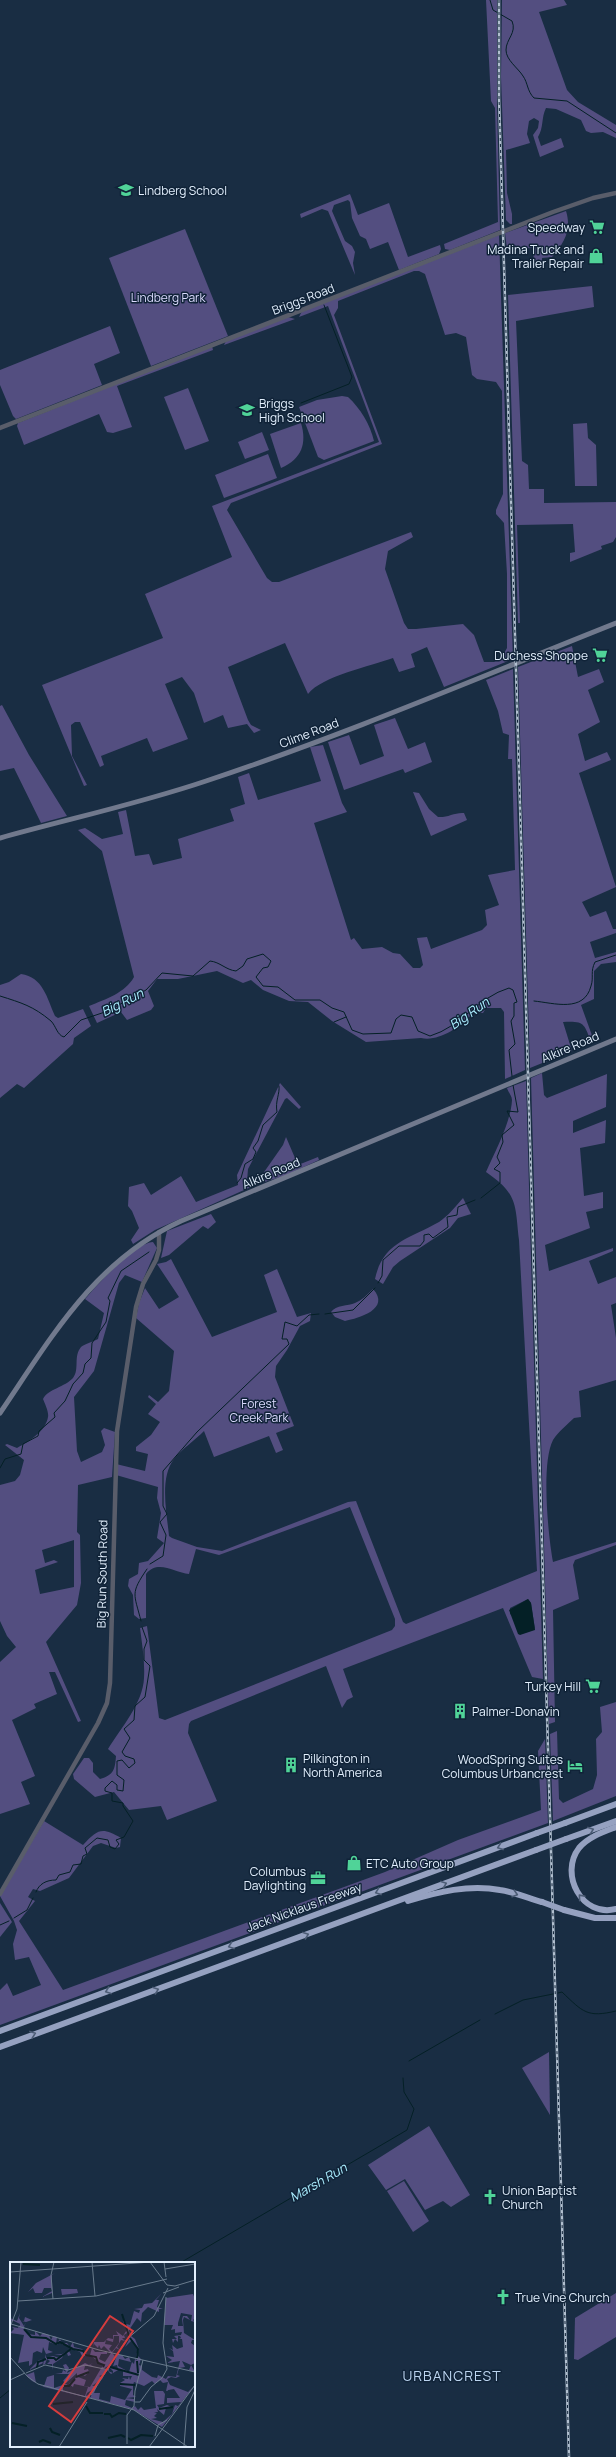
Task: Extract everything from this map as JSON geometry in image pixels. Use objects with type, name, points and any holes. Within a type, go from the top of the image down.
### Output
[{"type":"highway","name":"Jack Nicklaus Freeway","points":[[0,2031],[616,1804]]},
{"type":"highway","points":[[0,2047],[616,1822]]},
{"type":"highway","points":[[616,1827],[592,1838],[580,1847],[572,1860],[571,1868],[573,1884],[587,1903],[604,1909],[616,1909]]},
{"type":"highway","points":[[355,1917],[437,1894],[468,1888],[502,1890],[564,1910],[595,1918],[616,1918]]},
{"type":"main road","name":"Clime Road","points":[[0,838],[171,792],[234,772],[461,686],[616,623]]},
{"type":"main road","name":"Alkire Road","points":[[0,1413],[71,1311],[88,1290],[126,1254],[159,1232],[616,1039]]},
{"type":"street","name":"Briggs Road","points":[[0,428],[554,212],[593,198],[616,193]]},
{"type":"street","name":"Big Run South Road","points":[[0,1894],[98,1723],[107,1702],[110,1683],[114,1479],[117,1431],[136,1307],[143,1284],[156,1260],[159,1250],[159,1232]]},
{"type":"green space","points":[[486,0],[497,0],[497,104],[500,230],[450,250],[445,249],[444,244],[498,222],[495,108],[491,101]]},
{"type":"green space","points":[[502,0],[564,0],[567,5],[539,12],[567,90],[578,102],[616,125],[616,138],[603,132],[591,133],[586,131],[581,120],[556,109],[546,108],[538,137],[541,146],[561,138],[564,147],[540,157],[533,135],[538,128],[539,121],[534,118],[529,121],[527,134],[530,143],[506,150],[507,193],[512,214],[512,224],[506,220],[501,77]]},
{"type":"green space","points":[[350,194],[358,215],[389,203],[408,257],[440,245],[441,249],[439,254],[399,270],[388,242],[370,249],[366,239],[360,236],[352,218],[350,202],[348,200],[334,205],[332,211],[345,241],[352,246],[355,252],[353,263],[355,275],[328,211],[322,209],[301,218],[300,214]]},
{"type":"green space","points":[[566,211],[568,224],[566,236],[552,257],[542,258],[542,266],[537,266],[534,262],[533,248],[507,249],[505,233]]},
{"type":"green space","name":"Lindberg Park","points":[[185,229],[228,336],[151,366],[109,258]]},
{"type":"green space","points":[[499,235],[513,659],[444,687],[427,647],[411,654],[415,667],[399,672],[393,658],[335,677],[324,682],[308,694],[285,643],[228,667],[248,720],[251,725],[261,730],[254,733],[247,724],[228,728],[223,715],[204,723],[194,693],[182,677],[165,684],[188,739],[153,752],[147,738],[101,756],[104,765],[100,767],[80,722],[75,722],[71,725],[72,756],[87,785],[84,786],[42,685],[163,638],[145,594],[232,557],[212,506],[379,442],[328,306],[299,317],[302,311]],"holes":[[[414,271],[419,271],[425,274],[445,335],[456,333],[466,337],[472,375],[477,379],[496,382],[502,391],[503,494],[496,510],[496,514],[504,523],[507,574],[507,648],[503,655],[494,662],[484,662],[474,635],[463,624],[408,629],[404,623],[385,569],[388,551],[413,537],[411,532],[279,582],[272,582],[267,578],[227,510],[231,503],[382,444],[334,315],[338,308],[338,301]]]},
{"type":"green space","points":[[592,286],[594,307],[516,321],[522,461],[528,465],[529,489],[544,489],[544,503],[616,502],[616,537],[613,542],[601,546],[602,549],[570,562],[570,553],[575,552],[573,524],[517,525],[520,623],[518,623],[508,295]]},
{"type":"green space","points":[[288,317],[295,319],[224,345],[226,341]]},
{"type":"green space","points":[[110,326],[120,353],[94,364],[102,385],[16,419],[13,416],[0,385],[0,370]]},
{"type":"green space","points":[[212,346],[213,350],[117,386],[132,427],[113,433],[107,432],[99,414],[24,445],[17,426],[18,423]]},
{"type":"green space","points":[[188,388],[209,441],[185,450],[164,397]]},
{"type":"green space","points":[[342,396],[348,397],[357,406],[370,428],[374,441],[324,460],[318,457],[299,407],[317,400]]},
{"type":"green space","points":[[301,423],[303,430],[303,444],[301,450],[294,460],[281,468],[270,434]]},
{"type":"green space","points":[[587,423],[588,438],[596,445],[597,486],[575,486],[573,424]]},
{"type":"green space","points":[[262,432],[269,450],[245,459],[238,442]]},
{"type":"green space","points":[[268,454],[277,478],[224,498],[215,475]]},
{"type":"green space","points":[[572,646],[578,677],[599,669],[604,682],[588,690],[600,722],[578,734],[585,761],[607,752],[611,760],[579,773],[616,887],[582,902],[590,917],[606,911],[613,929],[616,929],[616,933],[590,942],[595,958],[616,952],[616,962],[601,964],[594,971],[594,999],[581,1005],[594,1041],[591,1042],[585,1027],[582,1024],[575,1022],[563,1022],[572,1051],[530,1068],[518,667]]},
{"type":"green space","points":[[513,669],[525,1070],[505,1079],[504,1012],[501,1008],[486,1008],[483,1013],[473,1013],[450,1032],[435,1038],[366,1042],[332,1021],[308,1002],[289,1001],[263,990],[251,980],[243,983],[217,971],[178,979],[157,979],[148,991],[154,1006],[151,1010],[127,1020],[121,1012],[97,1023],[89,1006],[120,991],[130,983],[134,977],[102,851],[78,830],[85,828],[102,839],[123,834],[118,812],[126,810],[135,856],[149,854],[153,865],[182,858],[178,839],[234,821],[230,809],[245,804],[238,777],[249,773],[258,800],[321,781],[310,747],[323,745],[342,803],[347,812],[314,823],[351,940],[354,938],[362,949],[382,947],[393,953],[400,954],[413,968],[420,968],[423,965],[417,938],[427,937],[431,949],[482,930],[487,925],[485,910],[499,905],[488,875],[515,870],[512,759],[508,759],[509,735],[503,733],[498,711],[486,680]]},
{"type":"green space","points":[[2,705],[29,755],[67,816],[41,823],[14,768],[0,771],[0,706]]},
{"type":"green space","points":[[395,718],[408,749],[425,742],[432,762],[405,773],[403,769],[344,790],[328,742],[349,735],[360,765],[384,756],[374,725]]},
{"type":"green space","points":[[413,792],[419,793],[429,809],[438,817],[464,813],[467,820],[431,836]]},
{"type":"green space","points":[[21,974],[34,979],[39,984],[47,996],[55,1016],[58,1018],[83,1009],[91,1026],[74,1038],[73,1044],[24,1088],[17,1084],[0,1098],[0,985],[9,982]]},
{"type":"green space","points":[[542,1073],[544,1095],[547,1098],[607,1074],[606,1107],[573,1121],[573,1133],[606,1120],[605,1143],[580,1148],[584,1196],[603,1192],[603,1208],[586,1212],[590,1228],[545,1245],[549,1271],[613,1248],[613,1251],[589,1261],[598,1284],[616,1277],[616,1303],[611,1305],[616,1338],[616,1380],[579,1391],[581,1417],[574,1418],[560,1431],[553,1440],[549,1451],[546,1482],[549,1535],[553,1562],[616,1542],[616,1545],[575,1560],[573,1565],[579,1599],[553,1610],[555,1722],[549,1724],[531,1078]]},
{"type":"green space","name":"Forest Creek Park","points":[[526,1081],[543,1679],[532,1677],[503,1608],[343,1669],[353,1697],[347,1700],[342,1708],[326,1666],[191,1721],[189,1724],[188,1733],[217,1801],[167,1820],[161,1806],[129,1810],[114,1792],[95,1797],[74,1779],[73,1774],[84,1758],[89,1758],[93,1763],[93,1772],[100,1779],[108,1776],[113,1771],[116,1756],[108,1749],[136,1706],[143,1687],[144,1665],[140,1628],[147,1626],[159,1718],[165,1720],[392,1630],[395,1626],[395,1619],[350,1507],[219,1555],[196,1549],[189,1574],[161,1567],[151,1570],[146,1574],[146,1618],[139,1619],[134,1615],[133,1595],[128,1586],[129,1579],[138,1574],[139,1563],[148,1561],[164,1543],[157,1538],[161,1513],[157,1498],[158,1487],[116,1475],[116,1464],[145,1471],[148,1454],[136,1451],[136,1447],[151,1435],[160,1422],[148,1414],[156,1404],[148,1397],[149,1395],[158,1402],[169,1391],[174,1351],[136,1318],[139,1303],[145,1288],[159,1309],[179,1297],[157,1264],[171,1259],[212,1337],[277,1312],[264,1275],[277,1269],[297,1317],[311,1313],[310,1321],[300,1326],[287,1350],[276,1366],[275,1377],[294,1426],[276,1433],[283,1450],[276,1453],[269,1436],[214,1457],[204,1431],[177,1455],[169,1467],[165,1486],[165,1496],[169,1536],[197,1547],[222,1551],[348,1502],[356,1501],[403,1622],[406,1624],[537,1571],[517,1217],[513,1201],[509,1194],[504,1187],[486,1172],[509,1118],[512,1100],[507,1088]],"holes":[[[528,1599],[531,1603],[535,1629],[510,1614],[510,1608]]]},
{"type":"green space","points":[[280,1083],[301,1107],[299,1109],[287,1098],[285,1099],[248,1169],[247,1181],[254,1179],[253,1186],[155,1230],[133,1244],[131,1240],[139,1228],[132,1211],[128,1206],[129,1187],[144,1183],[151,1195],[181,1176],[196,1202],[238,1185],[237,1175]]},
{"type":"green space","points":[[286,1137],[298,1165],[318,1157],[319,1160],[284,1176],[258,1184],[258,1178],[262,1175],[283,1145]]},
{"type":"green space","points":[[463,1198],[471,1214],[458,1218],[450,1228],[400,1261],[393,1267],[383,1284],[375,1279],[384,1257],[391,1249],[399,1243],[439,1222],[449,1214]]},
{"type":"green space","points":[[211,1214],[216,1222],[208,1229],[203,1226],[169,1255],[161,1258],[167,1231]]},
{"type":"green space","points":[[153,1242],[157,1248],[142,1282],[125,1275],[119,1283],[94,1371],[74,1397],[77,1451],[81,1462],[102,1452],[105,1445],[101,1431],[104,1428],[115,1432],[112,1477],[78,1485],[77,1532],[80,1535],[81,1583],[77,1605],[46,1642],[81,1721],[78,1722],[55,1672],[49,1672],[57,1694],[34,1704],[36,1708],[12,1720],[35,1776],[21,1782],[30,1804],[0,1814],[0,1662],[16,1647],[7,1636],[0,1621],[0,1485],[15,1481],[20,1475],[24,1460],[5,1445],[7,1444],[17,1448],[31,1439],[44,1427],[47,1422],[48,1415],[43,1399],[49,1393],[66,1384],[73,1378],[76,1371],[77,1355],[81,1347],[98,1339],[104,1313],[85,1299],[117,1266],[136,1249]],"holes":[[[74,1540],[74,1587],[40,1594],[35,1570],[58,1562],[54,1560],[45,1563],[42,1550]]]},
{"type":"green space","points":[[373,1289],[378,1296],[378,1302],[376,1307],[365,1315],[345,1321],[335,1317],[331,1312],[339,1307],[358,1302]]},
{"type":"green space","points":[[616,1702],[616,1796],[553,1821],[550,1734],[557,1731],[559,1799],[563,1803],[593,1789],[597,1775],[596,1739],[602,1732],[600,1707]]},
{"type":"green space","points":[[545,1739],[548,1823],[0,2025],[0,1990],[7,1983],[13,1996],[41,1985],[29,1957],[15,1960],[13,1944],[17,1930],[14,1921],[0,1896],[44,1821],[83,1845],[100,1831],[115,1834],[121,1838],[120,1847],[116,1848],[101,1843],[93,1846],[69,1878],[40,1891],[33,1889],[28,1897],[35,1901],[19,1921],[63,1990],[385,1872],[458,1840],[541,1810],[538,1751]]},
{"type":"green space","points":[[0,1903],[12,1922],[0,1937]]},
{"type":"green space","points":[[549,2052],[550,2115],[522,2068]]},
{"type":"green space","points":[[429,2126],[470,2195],[451,2207],[443,2201],[425,2210],[405,2179],[386,2190],[368,2165]]},
{"type":"green space","points":[[404,2181],[429,2221],[413,2232],[387,2191]]},
{"type":"green space","points":[[616,2293],[616,2337],[578,2360],[574,2359],[575,2318]]},
{"type":"shaded area","points":[[528,1599],[531,1603],[535,1630],[520,1635],[518,1634],[509,1610]]},
{"type":"waterway","points":[[490,0],[493,10],[512,21],[513,29],[506,46],[507,54],[510,61],[523,76],[530,93],[534,98],[567,101],[616,133]]},
{"type":"waterway","points":[[301,403],[349,384],[352,377],[324,305]]},
{"type":"waterway","name":"Big Run","points":[[0,996],[33,1008],[51,1021],[58,1032],[64,1037],[81,1020],[108,1011],[146,990],[162,973],[193,976],[210,961],[236,971],[243,966],[247,959],[263,954],[271,961],[268,967],[263,968],[256,977],[263,986],[278,987],[295,1000],[320,1000],[332,1008],[344,1012],[352,1030],[363,1034],[391,1033],[396,1019],[401,1015],[412,1017],[418,1031],[430,1036],[451,1026],[488,998],[509,988],[513,990],[517,1002],[514,1003],[514,1016],[511,1021],[515,1044],[509,1050],[512,1076]]},
{"type":"waterway","name":"Big Run","points":[[534,1001],[567,1004],[582,1000],[591,986],[595,962],[616,955]]},
{"type":"waterway","points":[[334,1022],[346,1017]]},
{"type":"waterway","points":[[481,1198],[500,1183],[500,1172],[494,1169],[500,1163],[497,1157],[503,1142],[502,1135],[514,1125],[507,1111],[518,1112],[513,1085]]},
{"type":"waterway","points":[[237,1183],[241,1178],[245,1164],[253,1159],[256,1152],[253,1148],[258,1141],[263,1125],[277,1112],[279,1086]]},
{"type":"waterway","points":[[378,1283],[382,1276],[383,1260],[399,1246],[420,1246],[424,1241],[424,1235],[429,1234],[433,1238],[448,1227],[447,1217],[457,1215],[458,1207],[475,1200]]},
{"type":"waterway","points":[[0,1468],[5,1459],[21,1454],[23,1444],[38,1436],[39,1431],[55,1417],[54,1413],[65,1401],[73,1384],[83,1373],[85,1364],[91,1358],[92,1343],[106,1322],[110,1301],[108,1298],[121,1271],[149,1252]]},
{"type":"waterway","points":[[325,1314],[353,1310],[375,1288]]},
{"type":"waterway","points":[[150,1564],[163,1556],[166,1535],[160,1522],[167,1514],[163,1506],[163,1471],[197,1432],[289,1344],[287,1339],[282,1339],[285,1322],[297,1326],[309,1315],[319,1314]]},
{"type":"waterway","points":[[141,1621],[135,1594],[138,1584],[147,1569]]},
{"type":"waterway","points":[[36,1892],[43,1883],[56,1880],[59,1875],[70,1872],[73,1865],[81,1864],[83,1856],[87,1854],[85,1848],[97,1838],[108,1840],[110,1847],[115,1849],[119,1844],[116,1840],[124,1837],[133,1821],[123,1806],[123,1803],[112,1801],[112,1793],[105,1791],[105,1788],[112,1781],[117,1785],[117,1790],[123,1791],[124,1780],[117,1775],[117,1761],[122,1760],[129,1768],[135,1763],[134,1759],[125,1756],[122,1752],[130,1738],[124,1729],[134,1720],[135,1706],[145,1697],[150,1666],[144,1660],[144,1649],[147,1641],[142,1627]]},
{"type":"waterway","points":[[14,1918],[27,1910],[33,1898]]},
{"type":"waterway","points":[[0,1925],[9,1921]]},
{"type":"waterway","name":"Marsh Run","points":[[558,1993],[562,1992],[586,2012],[598,2014],[616,2011]]},
{"type":"waterway","name":"Marsh Run","points":[[495,2014],[523,2000],[553,1994]]},
{"type":"waterway","name":"Marsh Run","points":[[409,2061],[480,2020]]},
{"type":"waterway","name":"Marsh Run","points":[[182,2262],[407,2130],[414,2109],[404,2092],[403,2078]]},
{"type":"waterway","name":"Marsh Run","points":[[0,2398],[10,2390]]},
{"type":"railway","points":[[499,0],[499,97],[569,2457]]},
{"type":"place","name":"Lindberg School","points":[[126,190]]},
{"type":"place","name":"Speedway","points":[[597,227]]},
{"type":"place","name":"Madina Truck and Trailer Repair","points":[[596,256]]},
{"type":"place","name":"Briggs High School","points":[[247,410]]},
{"type":"place","name":"Duchess Shoppe","points":[[600,655]]},
{"type":"place","name":"Turkey Hill","points":[[593,1686]]},
{"type":"place","name":"Palmer-Donavin","points":[[460,1711]]},
{"type":"place","name":"Pilkington in North America","points":[[291,1765]]},
{"type":"place","name":"WoodSpring Suites Columbus Urbancrest","points":[[575,1766]]},
{"type":"place","name":"ETC Auto Group","points":[[354,1863]]},
{"type":"place","name":"Columbus Daylighting","points":[[318,1878]]},
{"type":"place","name":"Union Baptist Church","points":[[490,2197]]},
{"type":"place","name":"True Vine Church","points":[[503,2297]]},
{"type":"district","name":"URBANCREST","points":[[452,2375]]}]
